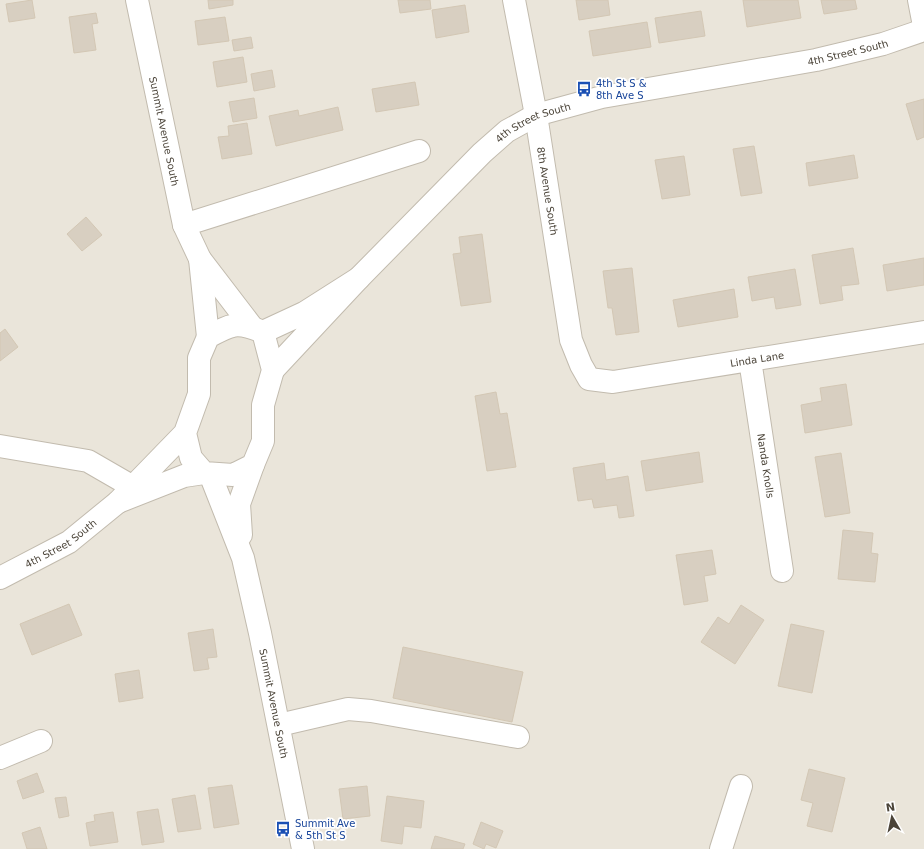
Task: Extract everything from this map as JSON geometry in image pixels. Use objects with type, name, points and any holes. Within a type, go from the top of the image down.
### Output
[{"type":"street","name":"Summit Avenue South","points":[[137,0],[184,225],[200,259],[258,330],[273,370],[263,405],[263,441],[239,504],[243,558],[279,725],[303,849]]},
{"type":"street","name":"8th Avenue South","points":[[514,0],[536,116],[571,340],[580,365],[590,379]]},
{"type":"street","points":[[919,0],[924,26]]},
{"type":"street","name":"4th Street South","points":[[273,370],[359,278],[482,153],[507,130],[536,116],[602,97],[816,60],[883,44],[924,30]]},
{"type":"street","points":[[184,225],[419,151]]},
{"type":"street","name":"Summit Avenue South","points":[[200,259],[208,336],[199,358],[199,394],[185,433],[191,458],[207,473],[243,558]]},
{"type":"street","name":"4th Street South","points":[[258,330],[304,313],[359,278]]},
{"type":"street","points":[[208,336],[231,325],[258,330]]},
{"type":"street","name":"Linda Lane","points":[[590,379],[613,382],[924,332]]},
{"type":"street","name":"Nanda Knolls","points":[[750,360],[782,571]]},
{"type":"street","name":"4th Street South","points":[[0,578],[69,542],[118,502],[185,433]]},
{"type":"street","points":[[0,446],[88,461],[133,487]]},
{"type":"street","points":[[207,473],[233,476],[253,465]]},
{"type":"street","name":"4th Street South","points":[[118,502],[184,476],[207,473]]},
{"type":"street","points":[[279,725],[348,709],[371,711],[518,737]]},
{"type":"street","points":[[0,758],[42,741]]},
{"type":"street","points":[[721,849],[741,786]]},
{"type":"shaded area","points":[[0,0],[924,0],[924,849],[0,849]]},
{"type":"building","points":[[32,0],[35,18],[9,22],[6,4]]},
{"type":"building","points":[[208,0],[233,0],[233,5],[209,9]]},
{"type":"building","points":[[398,0],[430,0],[431,9],[400,13]]},
{"type":"building","points":[[576,0],[608,0],[610,15],[579,20]]},
{"type":"building","points":[[743,0],[798,0],[801,18],[747,27]]},
{"type":"building","points":[[821,0],[855,0],[857,9],[824,14]]},
{"type":"building","points":[[465,5],[469,32],[436,38],[432,10]]},
{"type":"building","points":[[701,11],[705,36],[659,43],[655,18]]},
{"type":"building","points":[[96,13],[98,23],[92,24],[96,50],[74,53],[69,17]]},
{"type":"building","points":[[225,17],[229,41],[198,45],[195,21]]},
{"type":"building","points":[[647,22],[651,47],[593,56],[589,31]]},
{"type":"building","points":[[251,37],[253,48],[234,51],[232,40]]},
{"type":"building","points":[[243,57],[247,82],[217,87],[213,62]]},
{"type":"building","points":[[272,70],[275,87],[254,91],[251,74]]},
{"type":"building","points":[[415,82],[419,105],[376,112],[372,89]]},
{"type":"building","points":[[254,98],[257,118],[233,122],[229,102]]},
{"type":"building","points":[[924,99],[924,137],[917,140],[906,104]]},
{"type":"building","points":[[338,107],[343,130],[276,146],[269,116],[298,110],[299,116]]},
{"type":"building","points":[[247,123],[252,154],[222,159],[218,137],[229,136],[228,126]]},
{"type":"building","points":[[754,146],[762,193],[741,196],[733,149]]},
{"type":"building","points":[[854,155],[858,178],[809,186],[806,163]]},
{"type":"building","points":[[684,156],[690,195],[662,199],[655,160]]},
{"type":"building","points":[[86,217],[102,235],[82,251],[67,234]]},
{"type":"building","points":[[482,234],[491,302],[461,306],[453,254],[461,253],[459,237]]},
{"type":"building","points":[[853,248],[859,284],[841,286],[843,300],[820,304],[812,255]]},
{"type":"building","points":[[924,258],[924,285],[887,291],[883,265]]},
{"type":"building","points":[[632,268],[639,332],[616,335],[612,308],[608,308],[603,271]]},
{"type":"building","points":[[795,269],[801,305],[776,309],[774,297],[752,301],[748,277]]},
{"type":"building","points":[[734,289],[738,317],[678,327],[673,300]]},
{"type":"building","points":[[5,329],[18,347],[0,361],[0,333]]},
{"type":"building","points":[[846,384],[852,425],[805,433],[801,405],[822,401],[820,388]]},
{"type":"building","points":[[496,392],[500,414],[507,413],[516,467],[487,471],[475,396]]},
{"type":"building","points":[[699,452],[703,482],[646,491],[641,461]]},
{"type":"building","points":[[841,453],[850,513],[825,517],[815,457]]},
{"type":"building","points":[[604,463],[606,480],[628,476],[634,516],[619,518],[617,505],[594,508],[592,499],[578,501],[573,468]]},
{"type":"building","points":[[843,530],[873,533],[871,553],[878,554],[875,582],[838,579]]},
{"type":"building","points":[[712,550],[716,574],[704,576],[708,601],[684,605],[676,555]]},
{"type":"building","points":[[69,604],[82,635],[32,655],[20,624]]},
{"type":"building","points":[[741,605],[764,620],[735,664],[701,642],[718,617],[729,624]]},
{"type":"building","points":[[791,624],[824,631],[812,693],[778,686]]},
{"type":"building","points":[[213,629],[217,657],[207,658],[209,669],[194,671],[188,633]]},
{"type":"building","points":[[403,647],[523,672],[512,722],[393,698]]},
{"type":"building","points":[[139,670],[143,698],[119,702],[115,674]]},
{"type":"building","points":[[809,769],[845,778],[832,832],[807,826],[813,803],[801,800]]},
{"type":"building","points":[[37,773],[44,792],[23,799],[17,781]]},
{"type":"building","points":[[232,785],[239,824],[214,828],[208,788]]},
{"type":"building","points":[[367,786],[370,816],[343,819],[339,789]]},
{"type":"building","points":[[195,795],[201,829],[178,832],[172,799]]},
{"type":"building","points":[[387,796],[424,801],[421,828],[404,826],[402,844],[381,841]]},
{"type":"building","points":[[66,797],[69,816],[59,818],[55,798]]},
{"type":"building","points":[[158,809],[164,842],[142,845],[137,812]]},
{"type":"building","points":[[113,812],[118,842],[90,846],[86,823],[95,821],[94,815]]},
{"type":"building","points":[[481,822],[503,831],[496,848],[486,844],[484,849],[473,844]]},
{"type":"building","points":[[40,827],[47,849],[27,849],[22,833]]},
{"type":"building","points":[[435,836],[465,844],[463,849],[431,849]]},
{"type":"place","name":"4th St S & 8th Ave S","points":[[584,89]]},
{"type":"place","name":"Summit Ave & 5th St S","points":[[283,829]]}]
